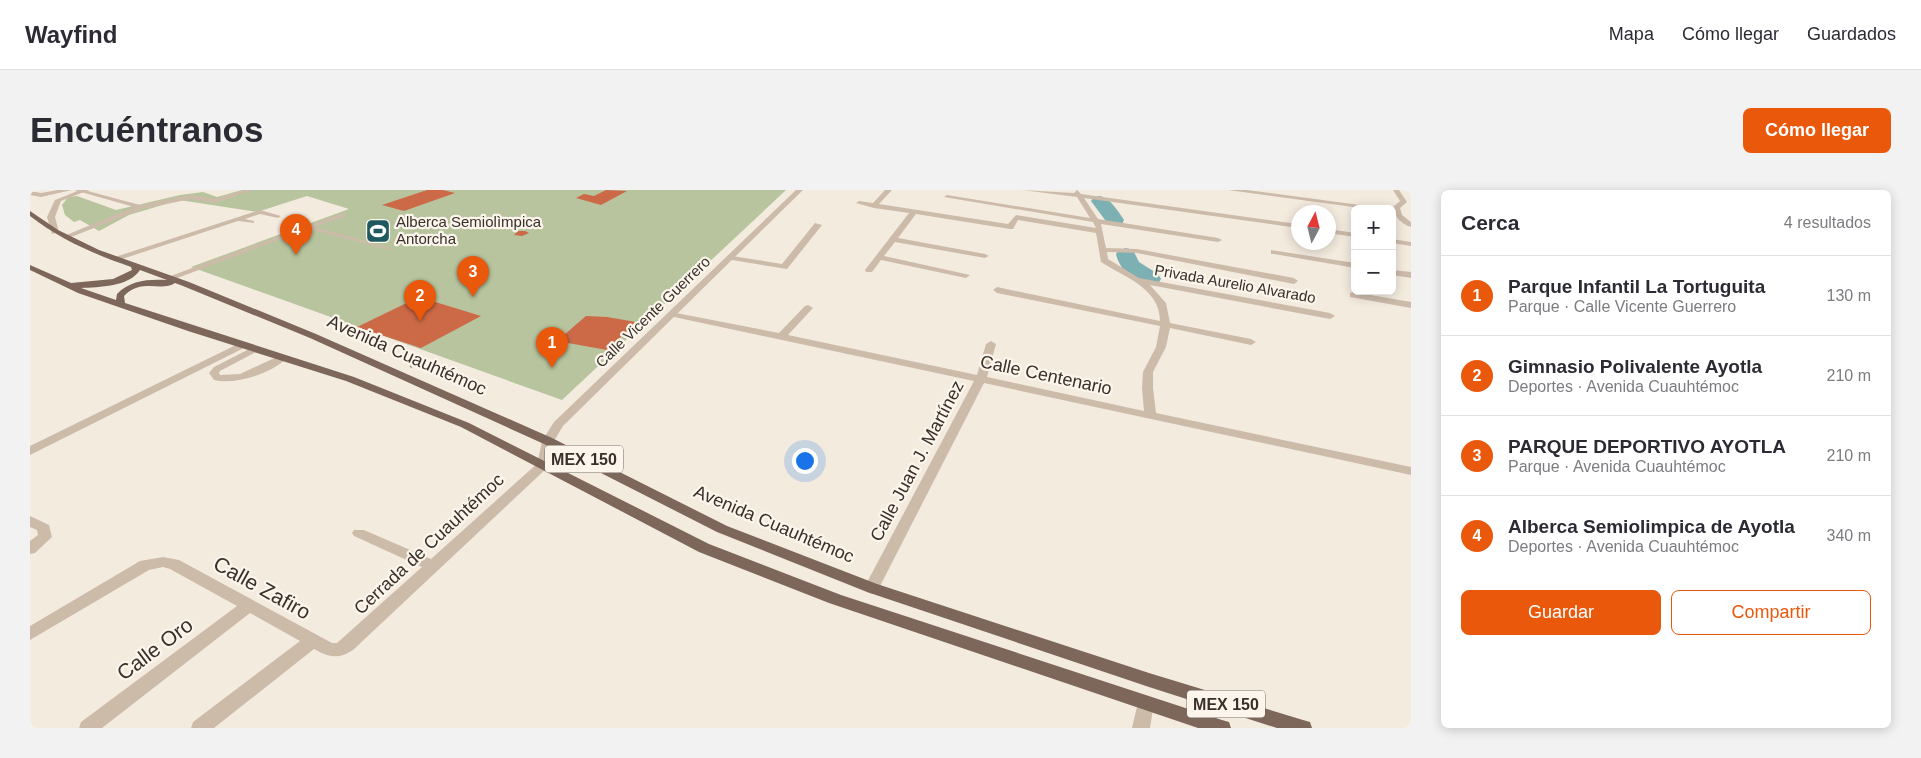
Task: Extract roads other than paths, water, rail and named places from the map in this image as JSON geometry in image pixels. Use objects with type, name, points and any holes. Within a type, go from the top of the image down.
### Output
[{"type":"main road","name":"Avenida Cuauhtémoc","points":[[30,213],[60,234],[113,259],[186,284],[313,336],[548,441],[722,529],[872,588],[1149,680],[1303,728]]},
{"type":"main road","points":[[69,285],[89,285],[122,279],[136,271],[134,265]]},
{"type":"main road","name":"MEX 150","points":[[30,267],[69,285],[121,305],[350,379],[465,426],[704,548],[834,599],[1222,728]]},
{"type":"main road","points":[[121,305],[120,296],[123,292],[135,286],[160,282],[186,284]]},
{"type":"street","points":[[30,193],[41,195],[69,190]]},
{"type":"street","points":[[60,234],[51,216],[58,200],[81,190]]},
{"type":"street","name":"Calle Vicente Guerrero","points":[[542,465],[548,441],[558,424],[732,258],[800,190]]},
{"type":"street","points":[[874,206],[889,190]]},
{"type":"street","points":[[1025,190],[1078,194],[1291,225]]},
{"type":"street","points":[[1231,190],[1354,205]]},
{"type":"street","points":[[1396,190],[1404,202],[1396,208]]},
{"type":"street","points":[[1078,194],[1095,220],[1099,230],[1104,260],[1136,280],[1158,298],[1163,307],[1165,324],[1160,352],[1148,371],[1150,414]]},
{"type":"street","points":[[947,197],[1218,240]]},
{"type":"street","points":[[859,203],[1010,227],[1016,217],[1099,230]]},
{"type":"street","points":[[868,270],[914,212]]},
{"type":"street","points":[[1396,213],[1400,219],[1411,225]]},
{"type":"street","points":[[732,258],[784,267],[818,225]]},
{"type":"street","points":[[1336,232],[1351,234]]},
{"type":"street","points":[[893,239],[985,256]]},
{"type":"street","points":[[1396,242],[1411,244]]},
{"type":"street","points":[[1102,250],[1136,251],[1294,281]]},
{"type":"street","points":[[1274,252],[1351,265]]},
{"type":"street","points":[[878,258],[966,275]]},
{"type":"street","points":[[1396,273],[1411,275]]},
{"type":"street","name":"Privada Aurelio Alvarado","points":[[1136,280],[1330,316]]},
{"type":"street","points":[[997,290],[1251,342]]},
{"type":"street","points":[[1358,295],[1411,305]]},
{"type":"street","points":[[782,336],[808,308]]},
{"type":"street","name":"Calle Centenario","points":[[674,314],[1411,471]]},
{"type":"street","name":"Calle Juan J. Martínez","points":[[872,588],[981,379],[991,344]]},
{"type":"street","points":[[30,451],[249,347]]},
{"type":"street","name":"Cerrada de Cuauhtémoc","points":[[340,650],[434,566],[542,465]]},
{"type":"street","points":[[30,521],[44,528],[45,537],[30,549]]},
{"type":"street","points":[[359,533],[434,566]]},
{"type":"street","name":"Calle Zafiro","points":[[30,634],[145,565],[163,562],[174,564],[330,650],[340,650]]},
{"type":"street","name":"Calle Oro","points":[[88,728],[249,606]]},
{"type":"street","points":[[200,728],[314,640]]},
{"type":"street","points":[[1141,728],[1145,703]]},
{"type":"lane","points":[[81,190],[140,207]]},
{"type":"lane","points":[[60,234],[140,207],[191,197],[215,201],[250,190]]},
{"type":"lane","points":[[113,259],[260,212],[278,216]]},
{"type":"lane","points":[[169,278],[343,215]]},
{"type":"lane","points":[[238,219],[252,222]]},
{"type":"lane","points":[[308,227],[388,249]]},
{"type":"lane","points":[[249,347],[217,369],[214,374],[217,378],[228,381],[241,378],[282,358]]},
{"type":"waterway","points":[[1100,201],[1115,220]]},
{"type":"waterway","points":[[1126,254],[1129,265],[1150,279]]},
{"type":"place","name":"Alberca Semiolìmpica Antorcha","points":[[378,231]]},
{"type":"place","name":"Alberca Semiolimpica de Ayotla","points":[[296,255]]},
{"type":"place","name":"PARQUE DEPORTIVO AYOTLA","points":[[473,297]]},
{"type":"place","name":"Gimnasio Polivalente Ayotla","points":[[420,321]]},
{"type":"place","name":"Parque Infantil La Tortuguita","points":[[552,368]]}]
